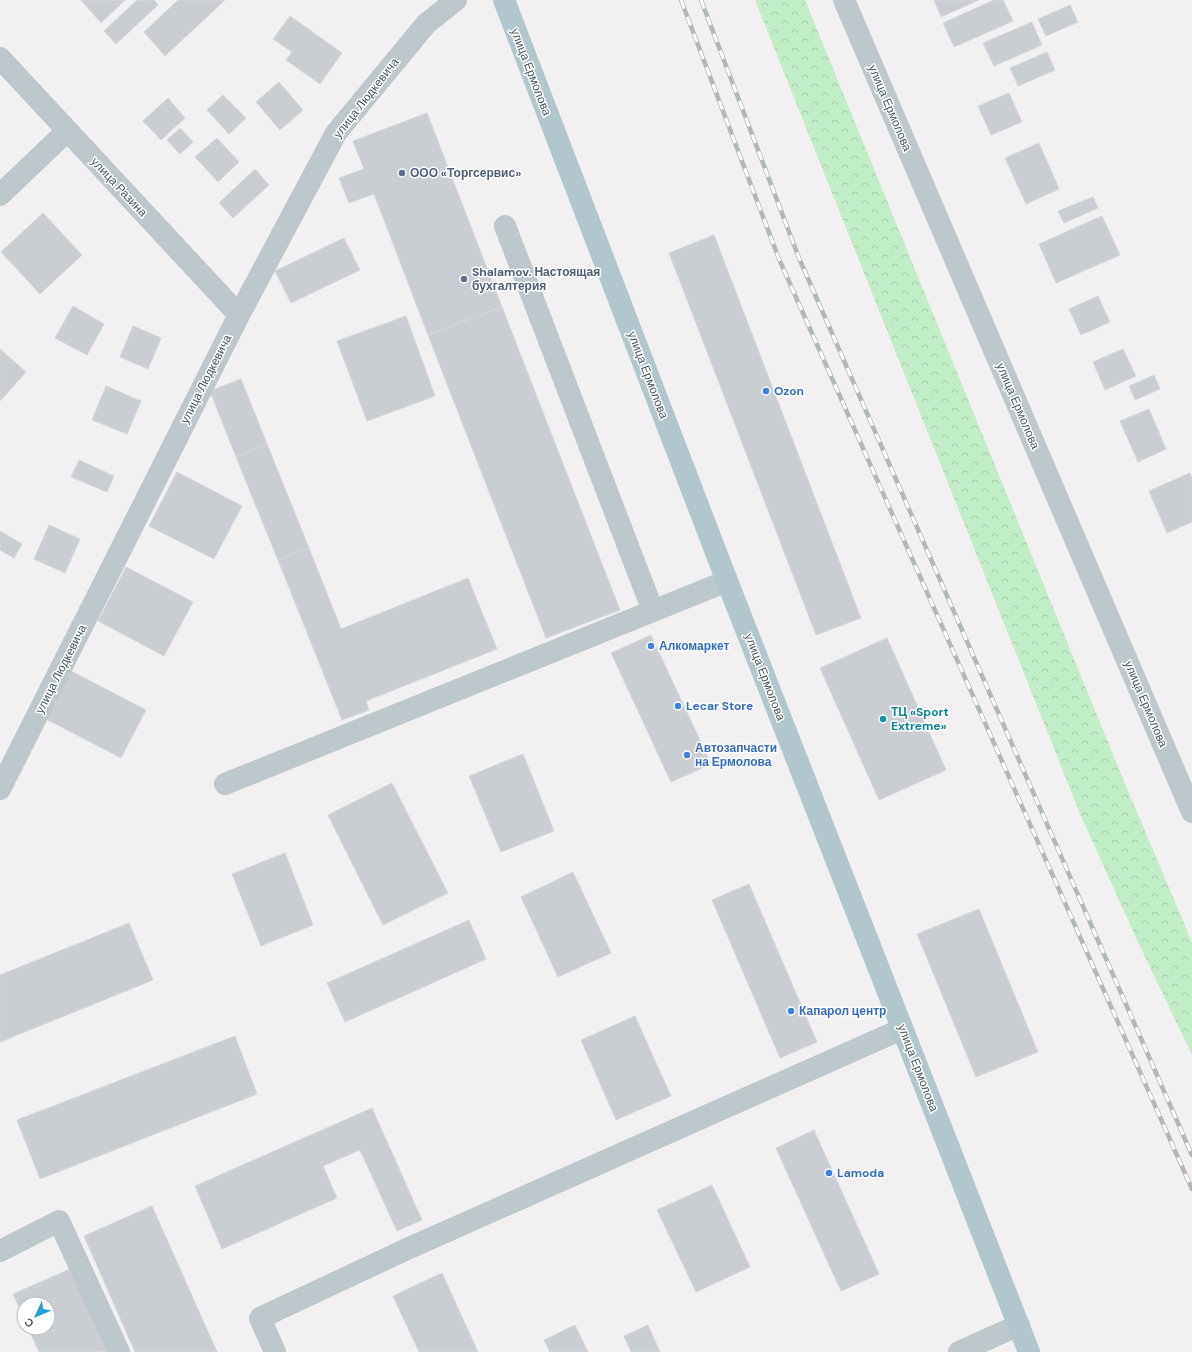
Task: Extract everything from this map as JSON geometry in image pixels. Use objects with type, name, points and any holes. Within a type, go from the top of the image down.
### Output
[{"type":"main road","name":"улица Ермолова","points":[[504,0],[727,581],[1029,1352]]},
{"type":"street","name":"улица Людкевича","points":[[0,789],[239,316],[336,133],[426,24],[456,0]]},
{"type":"street","name":"улица Ермолова","points":[[844,0],[1192,812]]},
{"type":"street","name":"улица Разина","points":[[0,58],[239,316]]},
{"type":"street","points":[[0,195],[67,131]]},
{"type":"street","points":[[505,226],[652,611]]},
{"type":"street","points":[[226,784],[727,581]]},
{"type":"street","points":[[275,1352],[260,1318],[422,1243],[902,1029]]},
{"type":"street","points":[[0,1251],[59,1221],[119,1352]]},
{"type":"street","points":[[959,1352],[1019,1325]]},
{"type":"green space","points":[[755,0],[805,0],[1125,784],[1192,942],[1192,1055],[1138,942],[1081,816]]},
{"type":"building","points":[[81,0],[125,0],[101,23]]},
{"type":"building","points":[[137,0],[154,0],[158,5],[116,44],[104,31]]},
{"type":"building","points":[[178,0],[225,0],[165,56],[144,32]]},
{"type":"building","points":[[934,0],[979,0],[941,17]]},
{"type":"building","points":[[994,0],[1003,0],[1013,21],[954,47],[943,23]]},
{"type":"building","points":[[1070,5],[1078,22],[1046,36],[1038,19]]},
{"type":"building","points":[[290,16],[342,53],[320,84],[286,60],[292,52],[273,39]]},
{"type":"building","points":[[1032,22],[1042,45],[994,66],[983,43]]},
{"type":"building","points":[[1047,52],[1055,70],[1018,86],[1010,68]]},
{"type":"building","points":[[279,82],[303,110],[280,130],[256,102]]},
{"type":"building","points":[[1009,93],[1022,122],[991,135],[978,106]]},
{"type":"building","points":[[223,95],[246,118],[229,134],[207,110]]},
{"type":"building","points":[[168,98],[185,118],[161,140],[143,121]]},
{"type":"building","points":[[427,113],[502,307],[428,335],[374,194],[349,203],[339,178],[364,169],[353,141]]},
{"type":"building","points":[[180,128],[193,142],[180,154],[167,140]]},
{"type":"building","points":[[217,138],[239,162],[218,182],[195,157]]},
{"type":"building","points":[[1039,143],[1059,189],[1026,204],[1005,158]]},
{"type":"building","points":[[255,169],[269,185],[233,218],[219,203]]},
{"type":"building","points":[[1093,197],[1098,208],[1064,223],[1058,211]]},
{"type":"building","points":[[43,213],[82,255],[40,294],[1,252]]},
{"type":"building","points":[[1102,216],[1120,255],[1056,283],[1039,244]]},
{"type":"building","points":[[714,235],[861,618],[816,635],[669,253]]},
{"type":"building","points":[[344,238],[360,270],[291,303],[275,271]]},
{"type":"building","points":[[1098,296],[1110,322],[1081,335],[1069,309]]},
{"type":"building","points":[[73,306],[104,324],[87,355],[55,338]]},
{"type":"building","points":[[502,307],[620,610],[546,638],[428,335]]},
{"type":"building","points":[[406,316],[435,396],[367,421],[337,341]]},
{"type":"building","points":[[133,326],[161,338],[148,369],[120,357]]},
{"type":"building","points":[[0,349],[26,372],[0,401]]},
{"type":"building","points":[[1123,349],[1136,376],[1105,390],[1093,362]]},
{"type":"building","points":[[1154,375],[1160,389],[1135,400],[1129,386]]},
{"type":"building","points":[[241,379],[267,444],[236,457],[210,391]]},
{"type":"building","points":[[106,386],[141,401],[127,434],[92,420]]},
{"type":"building","points":[[1149,409],[1166,449],[1138,462],[1120,421]]},
{"type":"building","points":[[267,444],[309,548],[278,560],[236,457]]},
{"type":"building","points":[[79,460],[114,476],[107,492],[71,477]]},
{"type":"building","points":[[177,472],[242,506],[214,559],[149,526]]},
{"type":"building","points":[[1190,473],[1192,478],[1192,522],[1167,533],[1149,491]]},
{"type":"building","points":[[49,525],[80,539],[65,573],[34,559]]},
{"type":"building","points":[[0,531],[22,544],[14,558],[0,550]]},
{"type":"building","points":[[309,548],[341,629],[468,578],[497,649],[366,701],[369,710],[342,720],[278,560]]},
{"type":"building","points":[[126,567],[193,602],[164,656],[98,621]]},
{"type":"building","points":[[651,635],[711,764],[671,782],[611,653]]},
{"type":"building","name":"ТЦ «Sport Extreme»","points":[[887,638],[946,770],[879,800],[820,668]]},
{"type":"building","points":[[71,671],[146,710],[121,758],[46,719]]},
{"type":"building","points":[[523,754],[554,831],[501,852],[469,776]]},
{"type":"building","points":[[392,783],[448,893],[383,925],[328,815]]},
{"type":"building","points":[[285,853],[313,925],[261,946],[232,874]]},
{"type":"building","points":[[573,872],[611,953],[558,977],[521,897]]},
{"type":"building","points":[[749,884],[817,1042],[780,1058],[712,900]]},
{"type":"building","points":[[979,909],[1038,1052],[976,1077],[917,934]]},
{"type":"building","points":[[469,920],[486,959],[345,1022],[327,983]]},
{"type":"building","points":[[129,923],[153,980],[0,1042],[0,975]]},
{"type":"building","points":[[635,1016],[671,1096],[616,1120],[581,1040]]},
{"type":"building","points":[[235,1036],[257,1094],[40,1179],[17,1120]]},
{"type":"building","points":[[372,1108],[422,1220],[397,1231],[360,1150],[323,1166],[337,1198],[222,1249],[195,1186]]},
{"type":"building","points":[[814,1130],[879,1274],[841,1291],[776,1148]]},
{"type":"building","points":[[712,1185],[750,1267],[696,1292],[657,1210]]},
{"type":"building","points":[[152,1206],[217,1352],[135,1352],[84,1236]]},
{"type":"building","points":[[70,1269],[107,1352],[39,1352],[32,1336],[56,1336],[56,1296],[16,1296],[16,1301],[13,1294]]},
{"type":"building","points":[[442,1273],[478,1352],[419,1352],[393,1296]]},
{"type":"building","points":[[575,1325],[588,1352],[550,1352],[544,1340]]},
{"type":"building","points":[[648,1325],[660,1352],[631,1352],[624,1336]]},
{"type":"railway","points":[[681,0],[779,259],[1192,1189]]},
{"type":"railway","points":[[701,0],[799,258],[1192,1155]]},
{"type":"place","name":"ООО «Торгсервис»","points":[[402,173]]},
{"type":"place","name":"Shalamov. Настоящая бухгалтерия","points":[[464,279]]},
{"type":"place","name":"Ozon","points":[[766,391]]},
{"type":"place","name":"Алкомаркет","points":[[651,646]]},
{"type":"place","name":"Lecar Store","points":[[678,706]]},
{"type":"place","name":"ТЦ «Sport Extreme»","points":[[883,719]]},
{"type":"place","name":"Автозапчасти на Ермолова","points":[[687,755]]},
{"type":"place","name":"Капарол центр","points":[[791,1011]]},
{"type":"place","name":"Lamoda","points":[[829,1173]]}]
